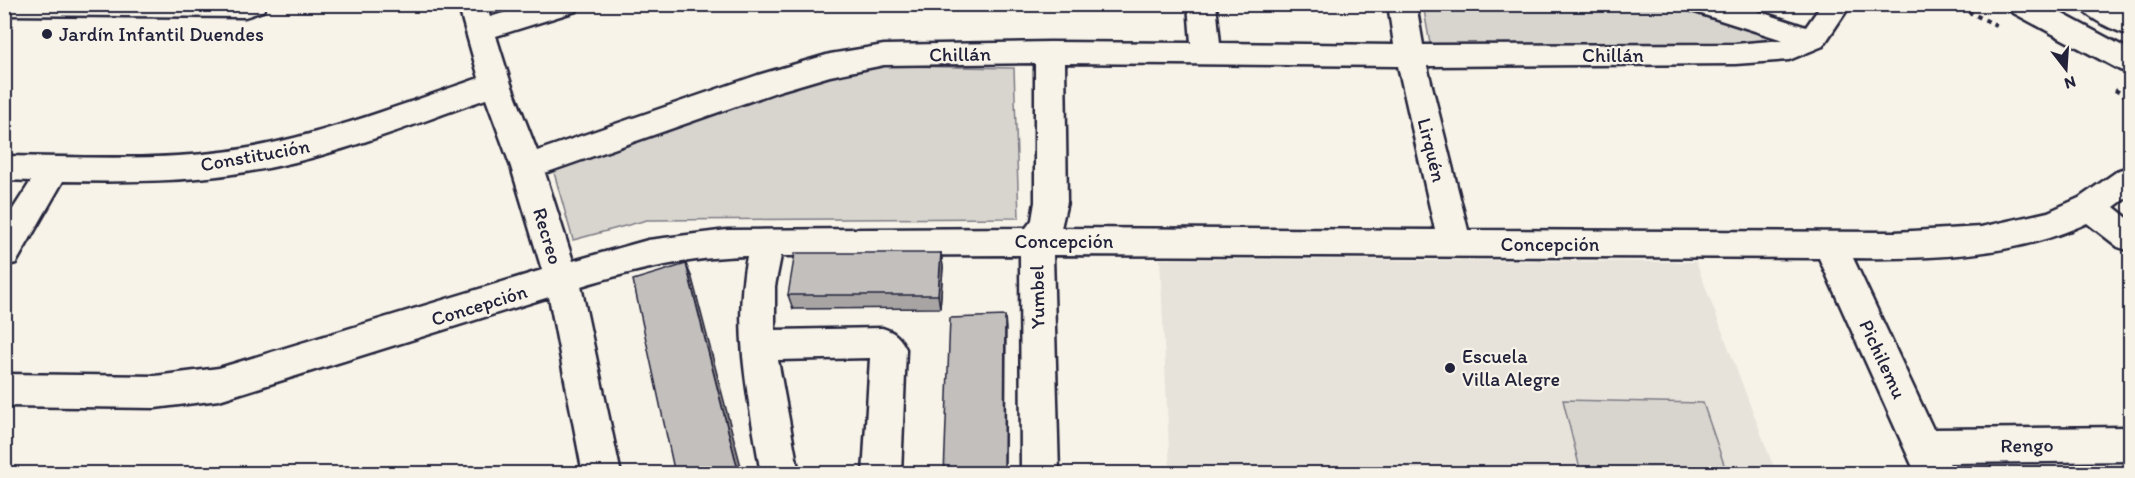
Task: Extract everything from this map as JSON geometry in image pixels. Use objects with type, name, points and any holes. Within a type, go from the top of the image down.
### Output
[{"type":"street","points":[[4,5],[245,7],[253,4]]},
{"type":"street","points":[[476,18],[566,4]]},
{"type":"street","points":[[1202,4],[1206,54]]},
{"type":"street","points":[[1402,4],[1410,56]]},
{"type":"street","points":[[1702,4],[1813,39],[1837,4]]},
{"type":"street","points":[[2020,4],[2130,63]]},
{"type":"street","points":[[2092,4],[2130,25]]},
{"type":"street","name":"Recreo","points":[[476,18],[496,84],[527,167],[562,279],[602,474]]},
{"type":"street","name":"Chillán","points":[[527,167],[770,83],[830,65],[884,55],[1050,52],[1410,56],[1735,54],[1789,50],[1813,39]]},
{"type":"street","name":"Yumbel","points":[[1040,474],[1036,241],[1048,222],[1051,202],[1050,52]]},
{"type":"street","name":"Lirquén","points":[[1410,56],[1455,243]]},
{"type":"street","name":"Constitución","points":[[4,168],[202,165],[283,153],[321,143],[496,84]]},
{"type":"street","points":[[4,253],[55,168]]},
{"type":"street","name":"Concepción","points":[[4,390],[155,392],[219,384],[562,279],[648,254],[688,247],[767,242],[1036,241],[1895,245],[1981,240],[2054,224],[2090,207],[2130,179]]},
{"type":"street","points":[[2090,207],[2130,238]]},
{"type":"street","points":[[767,242],[758,286],[758,345],[780,474]]},
{"type":"street","name":"Pichilemu","points":[[1830,245],[1929,460]]},
{"type":"street","points":[[758,345],[882,343],[888,349],[882,474]]},
{"type":"street","name":"Rengo","points":[[1929,460],[2130,444]]},
{"type":"shaded area","points":[[1423,5],[1668,5],[1770,30],[1778,38],[1775,43],[1430,44]]},
{"type":"shaded area","points":[[845,65],[1014,68],[1019,218],[647,220],[573,240],[551,162]]},
{"type":"shaded area","name":"Escuela Villa Alegre","points":[[1160,259],[1696,262],[1776,473],[1170,473]]},
{"type":"shaded area","points":[[1563,400],[1703,403],[1727,473],[1581,473]]},
{"type":"building","points":[[795,253],[941,253],[938,295],[788,295]]},
{"type":"building","points":[[686,264],[739,474],[675,474],[633,280]]},
{"type":"building","points":[[1005,316],[1004,474],[944,474],[950,318]]},
{"type":"place","name":"Jardín Infantil Duendes","points":[[47,34]]},
{"type":"place","name":"Escuela Villa Alegre","points":[[1450,368]]}]
